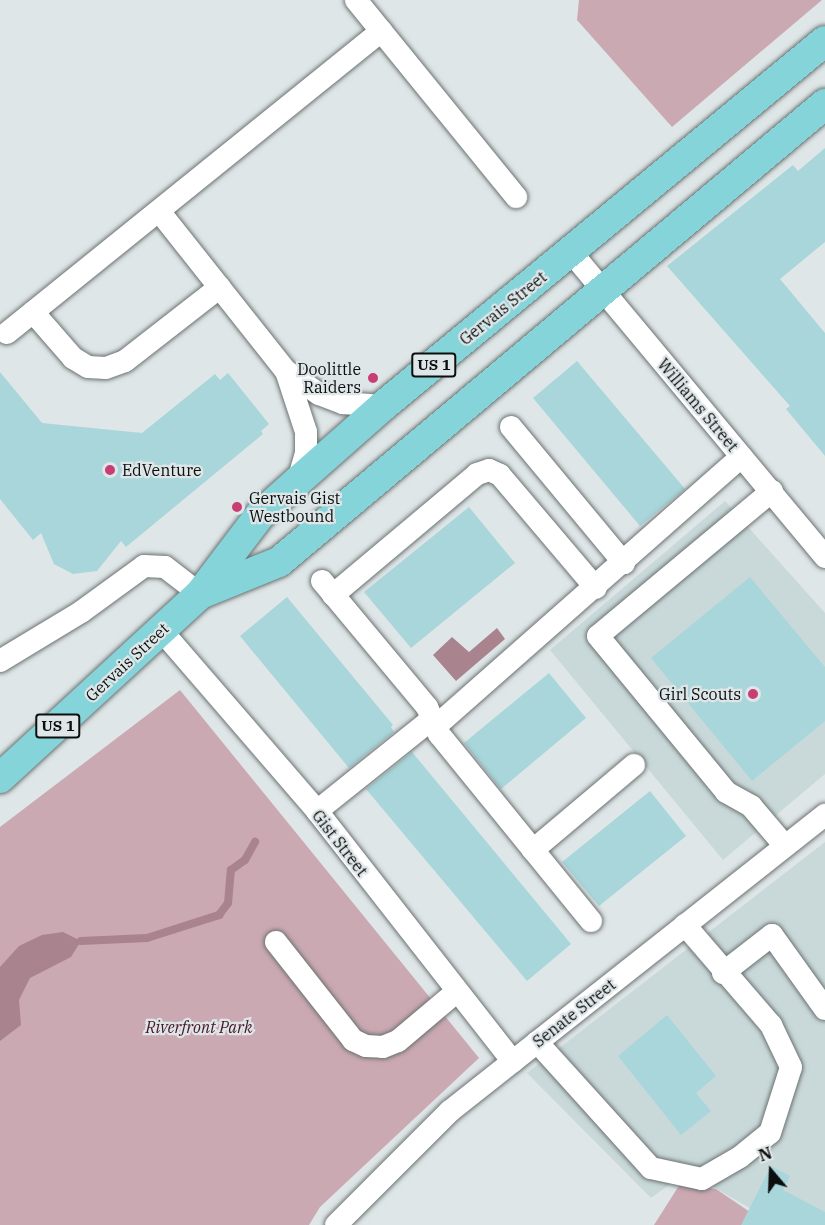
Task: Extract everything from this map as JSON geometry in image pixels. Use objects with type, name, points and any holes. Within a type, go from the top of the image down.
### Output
[{"type":"main road","name":"Gervais Street","points":[[0,778],[200,594],[261,515],[298,481],[383,406],[825,41]]},
{"type":"main road","name":"Gervais Street","points":[[200,594],[279,562],[825,104]]},
{"type":"street","points":[[356,0],[516,197]]},
{"type":"street","points":[[8,333],[381,31]]},
{"type":"street","points":[[159,211],[286,371],[319,394],[337,401],[383,406]]},
{"type":"street","name":"Williams Street","points":[[572,252],[825,557]]},
{"type":"street","points":[[33,312],[73,358],[88,367],[106,368],[125,361],[220,287]]},
{"type":"street","points":[[286,371],[306,432],[306,453],[298,481]]},
{"type":"street","points":[[511,427],[624,563]]},
{"type":"street","points":[[317,811],[434,722],[596,588],[741,457]]},
{"type":"street","points":[[591,921],[434,722],[427,707],[327,588],[477,474],[489,470],[500,475],[596,588]]},
{"type":"street","points":[[772,491],[598,636],[726,792],[751,806],[785,846]]},
{"type":"street","points":[[0,661],[81,612],[144,566],[165,567],[200,594]]},
{"type":"street","name":"Gist Street","points":[[161,630],[317,811],[455,993],[513,1062]]},
{"type":"street","points":[[533,850],[634,765]]},
{"type":"street","name":"Senate Street","points":[[336,1225],[450,1111],[825,815]]},
{"type":"street","points":[[537,1042],[651,1168],[702,1179],[770,1133],[791,1067],[771,1024],[723,973],[685,925]]},
{"type":"street","points":[[723,973],[771,935],[825,1009]]},
{"type":"street","points":[[276,942],[353,1040],[366,1047],[398,1041],[455,993]]},
{"type":"shaded area","points":[[725,501],[825,613],[825,774],[723,860],[550,650]]},
{"type":"shaded area","points":[[497,628],[505,639],[456,681],[433,655],[452,637],[469,652]]},
{"type":"shaded area","points":[[825,842],[825,1225],[779,1225],[687,1172],[651,1198],[527,1073]]},
{"type":"shaded area","points":[[63,932],[81,941],[71,957],[30,978],[19,1000],[21,1025],[0,1041],[0,967],[19,946],[42,935]]},
{"type":"green space","points":[[579,0],[822,0],[672,127],[577,20]]},
{"type":"green space","name":"Riverfront Park","points":[[180,690],[479,1058],[320,1207],[309,1225],[0,1225],[0,827]]},
{"type":"green space","points":[[680,1184],[716,1189],[769,1225],[654,1225]]},
{"type":"building","points":[[825,148],[825,242],[780,279],[825,333],[825,456],[786,409],[790,406],[667,266],[793,165],[798,171]]},
{"type":"building","points":[[577,361],[685,489],[640,526],[533,398]]},
{"type":"building","name":"EdVenture","points":[[0,372],[42,423],[142,433],[215,374],[220,380],[228,373],[269,424],[261,431],[263,434],[126,547],[121,541],[97,571],[73,574],[54,564],[41,533],[33,540],[0,499]]},
{"type":"building","points":[[469,507],[515,563],[411,648],[364,592]]},
{"type":"building","name":"Girl Scouts","points":[[750,577],[825,667],[825,721],[752,781],[651,658]]},
{"type":"building","points":[[287,597],[393,725],[391,727],[394,732],[349,768],[240,636]]},
{"type":"building","points":[[549,673],[586,718],[501,789],[464,743]]},
{"type":"building","points":[[412,752],[571,944],[527,981],[366,789]]},
{"type":"building","points":[[650,791],[686,836],[599,906],[562,862]]},
{"type":"building","points":[[667,1015],[716,1076],[696,1093],[711,1111],[681,1135],[618,1056]]},
{"type":"building","points":[[771,1166],[790,1176],[783,1190],[825,1212],[825,1225],[741,1225]]},
{"type":"waterway","points":[[81,941],[147,938],[219,915],[228,903],[231,870],[245,860],[255,842]]},
{"type":"place","name":"Doolittle Raiders","points":[[373,378]]},
{"type":"place","name":"EdVenture","points":[[110,470]]},
{"type":"place","name":"Gervais Gist Westbound","points":[[237,507]]},
{"type":"place","name":"Girl Scouts","points":[[753,694]]}]
